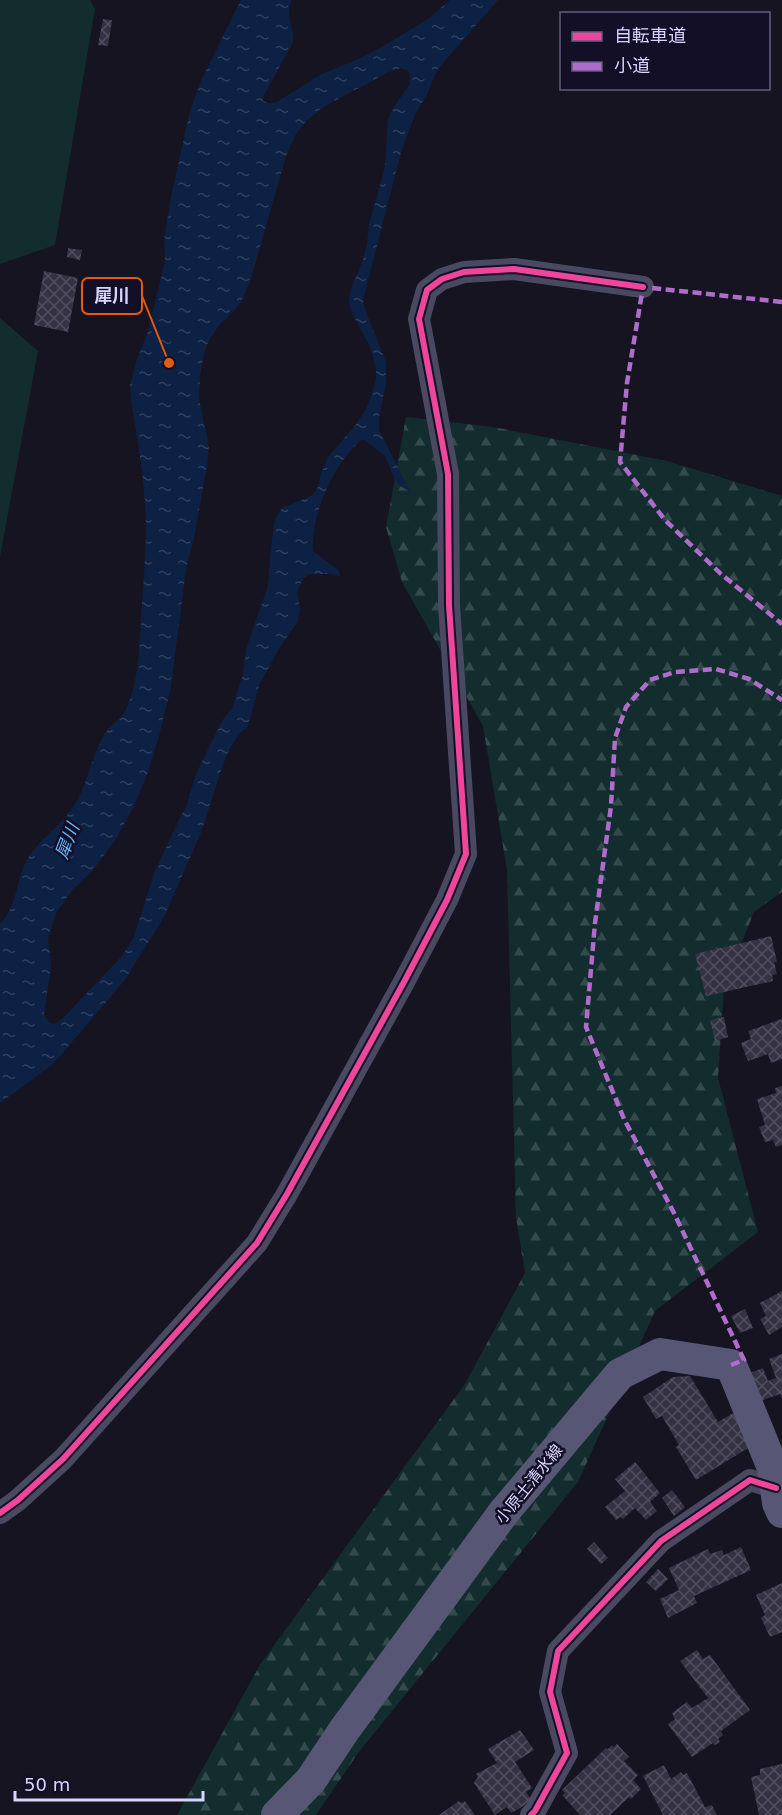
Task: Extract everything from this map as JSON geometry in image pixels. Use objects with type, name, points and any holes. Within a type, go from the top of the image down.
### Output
[{"type":"main road","name":"小原土清水線","points":[[277,1815],[311,1780],[345,1729],[504,1512],[620,1374],[660,1354],[731,1365],[778,1482]]},
{"type":"street","points":[[0,1513],[18,1500],[63,1459],[257,1243],[287,1194],[404,982],[447,900],[466,854],[448,605],[448,474],[418,320],[427,290],[442,279],[464,272],[514,269],[643,287]]},
{"type":"street","points":[[531,1815],[567,1753],[550,1692],[558,1651],[661,1541],[750,1480],[778,1482]]},
{"type":"green space","points":[[0,0],[90,0],[95,9],[55,245],[0,264]]},
{"type":"green space","points":[[0,318],[38,351],[0,557]]},
{"type":"green space","points":[[406,417],[493,427],[667,461],[782,496],[782,892],[754,912],[724,986],[718,1078],[758,1232],[655,1311],[578,1482],[358,1753],[316,1815],[177,1815],[261,1663],[465,1384],[525,1273],[516,1218],[507,870],[483,726],[402,582],[386,527]]},
{"type":"water","points":[[241,0],[291,0],[289,18],[293,42],[264,95],[263,101],[275,103],[322,74],[382,47],[428,19],[450,0],[498,0],[437,70],[415,114],[401,152],[363,300],[386,362],[386,383],[379,417],[379,430],[410,492],[399,485],[385,456],[363,439],[343,460],[326,489],[313,537],[313,551],[339,571],[340,576],[309,574],[303,579],[297,592],[300,610],[298,621],[280,647],[259,685],[248,726],[230,748],[202,830],[164,917],[124,981],[53,1064],[0,1103],[0,924],[11,907],[27,859],[75,804],[99,745],[109,728],[125,711],[132,695],[140,642],[146,518],[143,477],[130,386],[137,359],[148,332],[165,261],[164,240],[171,197],[190,111],[200,83]],"holes":[[[401,68],[407,70],[410,75],[410,84],[392,110],[388,120],[385,166],[369,224],[363,260],[351,289],[349,302],[352,314],[370,346],[376,369],[372,394],[355,426],[328,457],[313,495],[282,508],[275,519],[268,586],[246,649],[243,675],[232,708],[222,721],[196,774],[187,805],[155,871],[133,939],[122,956],[65,1016],[56,1023],[51,1023],[44,1015],[51,965],[48,938],[56,913],[116,839],[132,810],[147,775],[171,687],[186,569],[194,538],[209,447],[199,399],[200,375],[209,340],[220,324],[241,302],[250,282],[286,156],[296,134],[307,120],[325,106],[389,72]]]},
{"type":"building","points":[[103,19],[112,20],[108,46],[98,45]]},
{"type":"building","points":[[68,248],[82,250],[80,260],[67,257]]},
{"type":"building","points":[[44,271],[78,278],[68,332],[34,325]]},
{"type":"building","points":[[771,936],[777,962],[774,962],[777,974],[772,975],[773,981],[706,996],[695,954]]},
{"type":"building","points":[[724,1017],[728,1037],[715,1041],[710,1020]]},
{"type":"building","points":[[782,1019],[782,1059],[771,1063],[768,1054],[748,1061],[741,1043],[751,1039],[748,1031]]},
{"type":"building","points":[[782,1086],[782,1145],[776,1147],[773,1140],[765,1142],[759,1127],[765,1125],[757,1099],[776,1093],[775,1088]]},
{"type":"building","points":[[782,1291],[782,1327],[769,1335],[760,1319],[766,1316],[760,1303]]},
{"type":"building","points":[[745,1309],[753,1328],[740,1333],[731,1316]]},
{"type":"building","points":[[782,1354],[782,1399],[780,1394],[757,1402],[747,1374],[763,1368],[768,1381],[776,1378],[769,1359]]},
{"type":"building","points":[[690,1376],[718,1422],[733,1413],[753,1445],[696,1480],[676,1447],[679,1445],[662,1416],[656,1419],[643,1397],[673,1377]]},
{"type":"building","points":[[635,1462],[660,1493],[650,1502],[657,1511],[646,1520],[635,1508],[623,1519],[620,1517],[616,1520],[605,1507],[625,1491],[615,1479]]},
{"type":"building","points":[[672,1490],[685,1507],[674,1516],[662,1498]]},
{"type":"building","points":[[594,1542],[608,1558],[601,1564],[587,1549]]},
{"type":"building","points":[[741,1547],[751,1570],[694,1596],[697,1603],[668,1618],[660,1599],[679,1590],[669,1568],[708,1549],[710,1554],[722,1550],[724,1555]]},
{"type":"building","points":[[658,1569],[668,1579],[656,1591],[646,1582]]},
{"type":"building","points":[[782,1583],[782,1632],[770,1637],[761,1618],[765,1615],[756,1595]]},
{"type":"building","points":[[697,1650],[703,1659],[710,1655],[750,1710],[721,1731],[723,1735],[718,1739],[720,1742],[715,1745],[713,1743],[692,1757],[668,1724],[675,1719],[672,1713],[687,1702],[692,1708],[708,1698],[680,1661]]},
{"type":"building","points":[[520,1730],[534,1750],[515,1762],[532,1788],[526,1792],[532,1801],[511,1813],[507,1807],[495,1815],[474,1783],[478,1777],[476,1774],[497,1763],[488,1749]]},
{"type":"building","points":[[617,1744],[629,1757],[624,1761],[638,1775],[633,1780],[641,1789],[610,1815],[580,1815],[562,1795],[565,1793],[562,1790],[606,1748]]},
{"type":"building","points":[[782,1764],[782,1815],[759,1815],[751,1777],[760,1775],[760,1769]]},
{"type":"building","points":[[664,1765],[671,1779],[681,1772],[683,1775],[687,1773],[705,1807],[712,1805],[717,1815],[663,1815],[643,1776]]},
{"type":"building","points":[[459,1801],[461,1803],[465,1801],[475,1815],[439,1815]]},
{"type":"marked path","points":[[782,302],[643,287],[627,383],[620,462],[665,520],[721,574],[782,624]]},
{"type":"marked path","points":[[731,1365],[744,1360],[673,1211],[624,1119],[586,1027],[595,923],[611,806],[615,738],[626,707],[650,680],[675,672],[716,669],[749,679],[782,700]]},
{"type":"cycle path","points":[[0,1513],[18,1500],[63,1459],[257,1243],[287,1194],[404,982],[447,900],[466,854],[449,605],[448,474],[419,319],[427,290],[442,279],[464,272],[514,269],[643,287]]},
{"type":"cycle path","points":[[531,1815],[567,1753],[550,1692],[558,1651],[661,1541],[750,1480],[776,1488]]},
{"type":"place","name":"犀川","points":[[169,363]]}]
